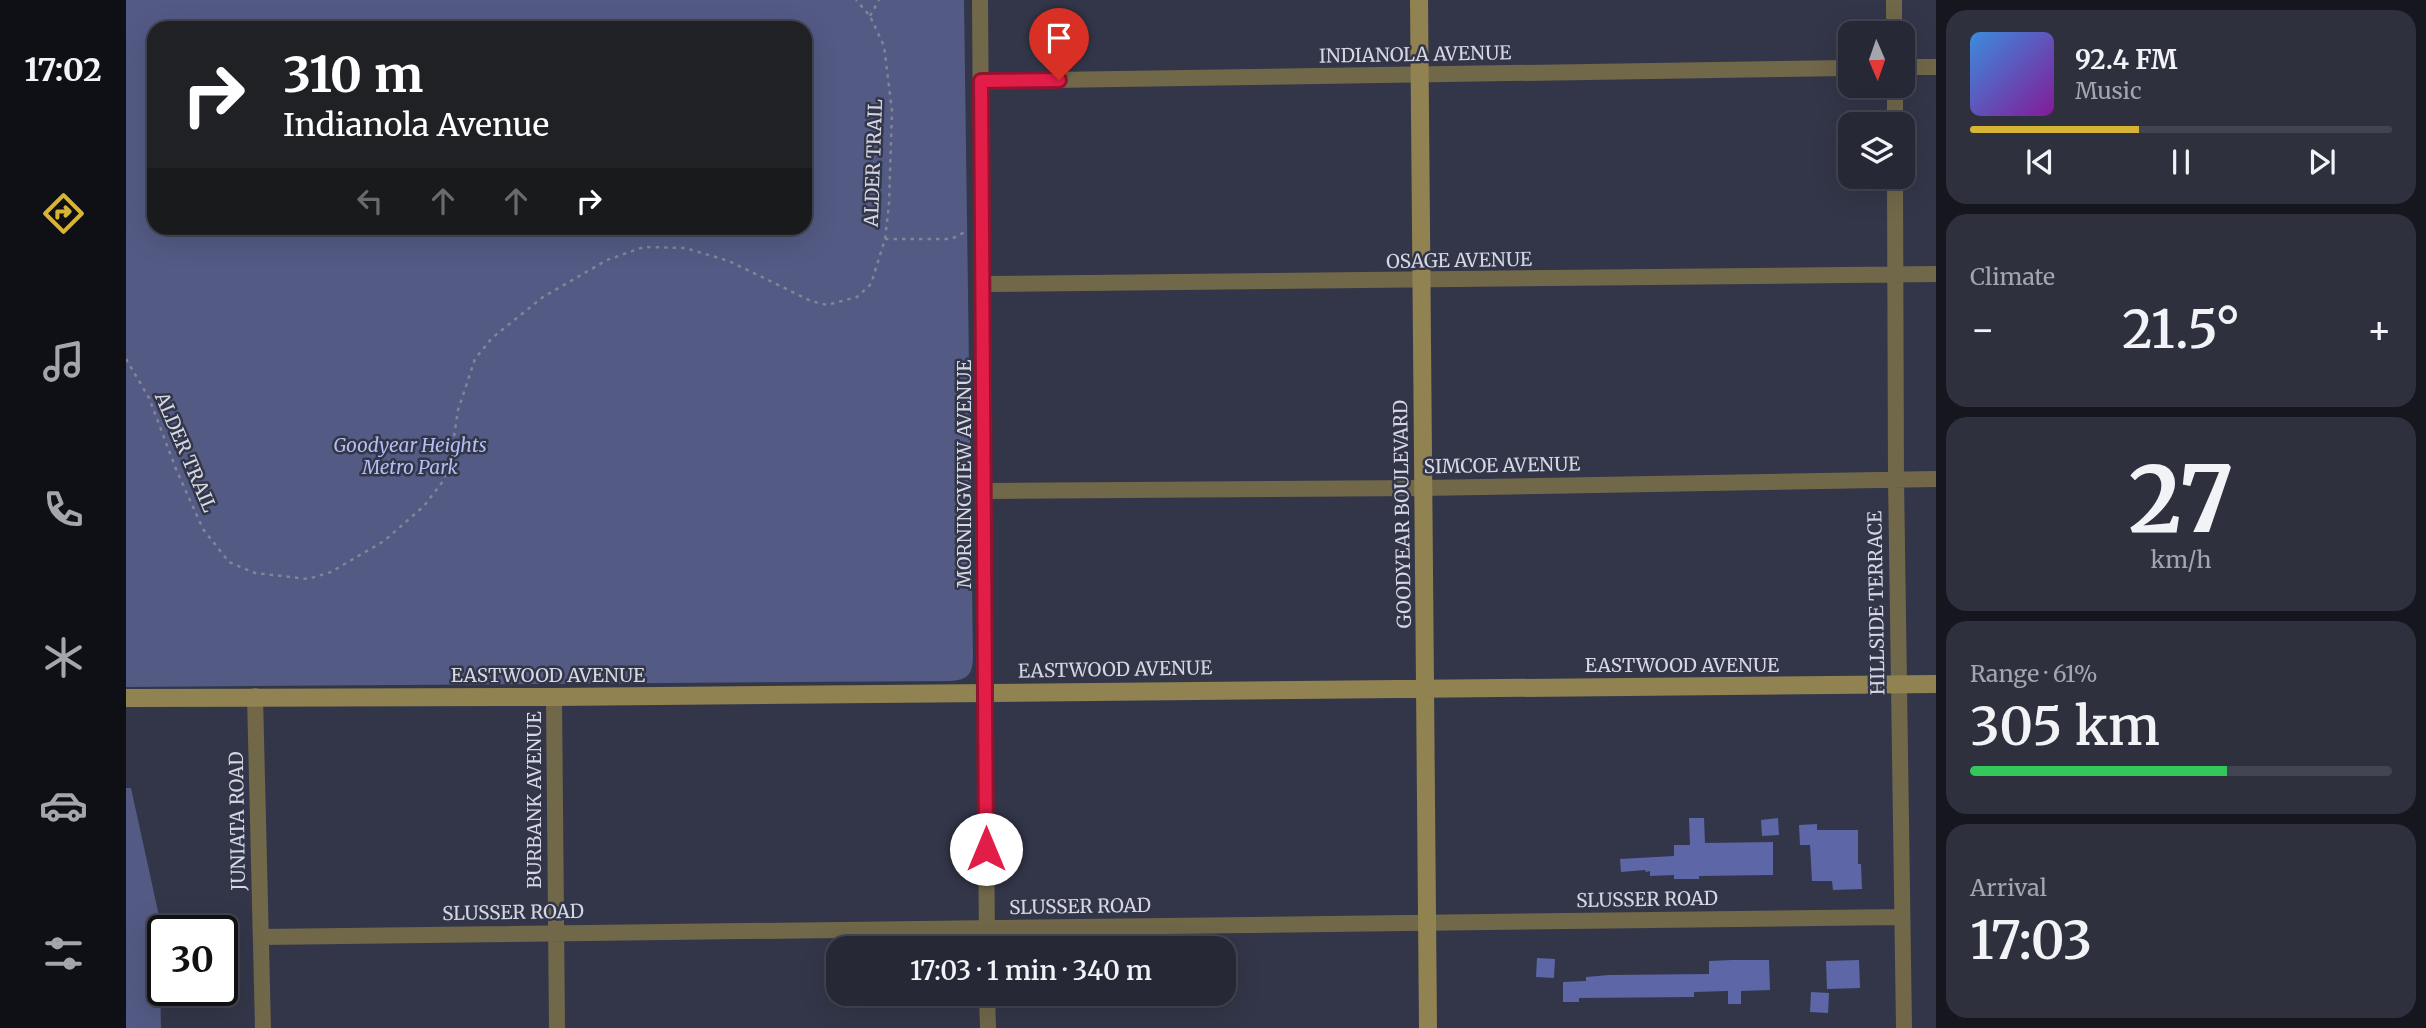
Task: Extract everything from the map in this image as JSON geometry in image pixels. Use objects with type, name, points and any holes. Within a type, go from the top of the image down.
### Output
[{"type":"street","name":"MORNINGVIEW AVENUE","points":[[980,0],[987,936]]},
{"type":"street","name":"GOODYEAR BOULEVARD","points":[[1419,0],[1428,1028]]},
{"type":"street","points":[[1894,0],[1894,21]]},
{"type":"street","points":[[1915,68],[1936,67]]},
{"type":"street","name":"INDIANOLA AVENUE","points":[[981,81],[1838,68]]},
{"type":"street","name":"HILLSIDE TERRACE","points":[[1895,189],[1903,1028]]},
{"type":"street","name":"OSAGE AVENUE","points":[[983,284],[1936,274]]},
{"type":"street","name":"SIMCOE AVENUE","points":[[985,491],[1422,488],[1936,479]]},
{"type":"street","name":"EASTWOOD AVENUE","points":[[126,698],[554,697],[1936,684]]},
{"type":"street","name":"JUNIATA ROAD","points":[[255,696],[263,1028]]},
{"type":"street","name":"BURBANK AVENUE","points":[[554,697],[557,1028]]},
{"type":"street","name":"SLUSSER ROAD","points":[[261,937],[1900,917]]},
{"type":"street","points":[[988,1006],[988,1028]]},
{"type":"path","name":"ALDER TRAIL","points":[[126,359],[149,398],[203,529],[229,562],[255,573],[308,579],[331,572],[384,541],[424,506],[443,481],[450,463],[458,410],[475,359],[492,338],[543,297],[607,260],[644,247],[685,248],[729,261],[811,301],[827,304],[857,297],[871,284],[885,239],[892,111],[884,46],[870,16],[856,0]]},
{"type":"path","points":[[870,16],[879,0]]},
{"type":"path","points":[[885,239],[951,239],[983,223]]},
{"type":"green space","name":"Goodyear Heights Metro Park","points":[[126,0],[964,0],[973,659],[967,676],[950,681],[126,687]]},
{"type":"green space","points":[[126,788],[131,788],[159,915],[147,915],[147,1006],[161,1006],[161,1028],[126,1028]]},
{"type":"building","points":[[1689,818],[1704,818],[1705,843],[1773,842],[1773,875],[1674,879],[1674,875],[1650,876],[1650,871],[1645,870],[1621,872],[1620,859],[1674,856],[1674,845],[1690,845]]},
{"type":"building","points":[[1778,818],[1779,835],[1762,836],[1761,820]]},
{"type":"building","points":[[1817,824],[1817,830],[1858,830],[1858,864],[1861,864],[1862,889],[1833,890],[1832,881],[1812,881],[1810,845],[1800,845],[1799,825]]},
{"type":"building","points":[[1537,958],[1555,959],[1554,978],[1536,977]]},
{"type":"building","points":[[1769,960],[1770,990],[1741,991],[1741,1004],[1728,1004],[1728,991],[1694,992],[1694,997],[1579,998],[1579,1002],[1563,1002],[1563,982],[1586,981],[1586,977],[1609,975],[1709,974],[1709,961]]},
{"type":"building","points":[[1859,960],[1860,988],[1827,989],[1826,961]]},
{"type":"building","points":[[1811,992],[1829,993],[1828,1013],[1810,1012]]},
{"type":"route","points":[[986,849],[981,81],[1059,80]]}]
